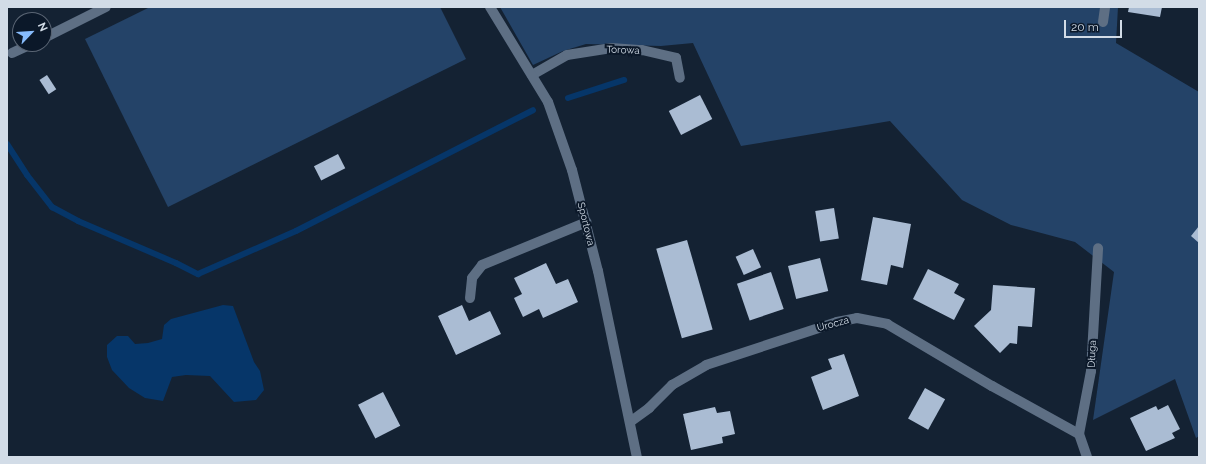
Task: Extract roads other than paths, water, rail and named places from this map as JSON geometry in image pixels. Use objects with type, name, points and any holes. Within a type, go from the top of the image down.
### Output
[{"type":"street","points":[[52,34],[106,7]]},
{"type":"street","name":"Sportowa","points":[[490,7],[548,102],[572,170],[587,222],[637,457]]},
{"type":"street","points":[[1103,22],[1105,7]]},
{"type":"street","name":"Torowa","points":[[532,75],[567,55],[611,48],[642,50],[676,58],[680,78]]},
{"type":"street","points":[[470,298],[472,278],[482,265],[587,222]]},
{"type":"street","name":"Długa","points":[[1087,457],[1079,434],[1091,371],[1098,248]]},
{"type":"street","name":"Urocza","points":[[630,422],[649,408],[672,385],[706,365],[837,322],[858,318],[887,324],[992,386],[1079,434]]},
{"type":"waterway","points":[[568,98],[624,80]]},
{"type":"waterway","points":[[7,144],[27,175],[52,207],[78,221],[198,274],[296,231],[533,110]]}]
